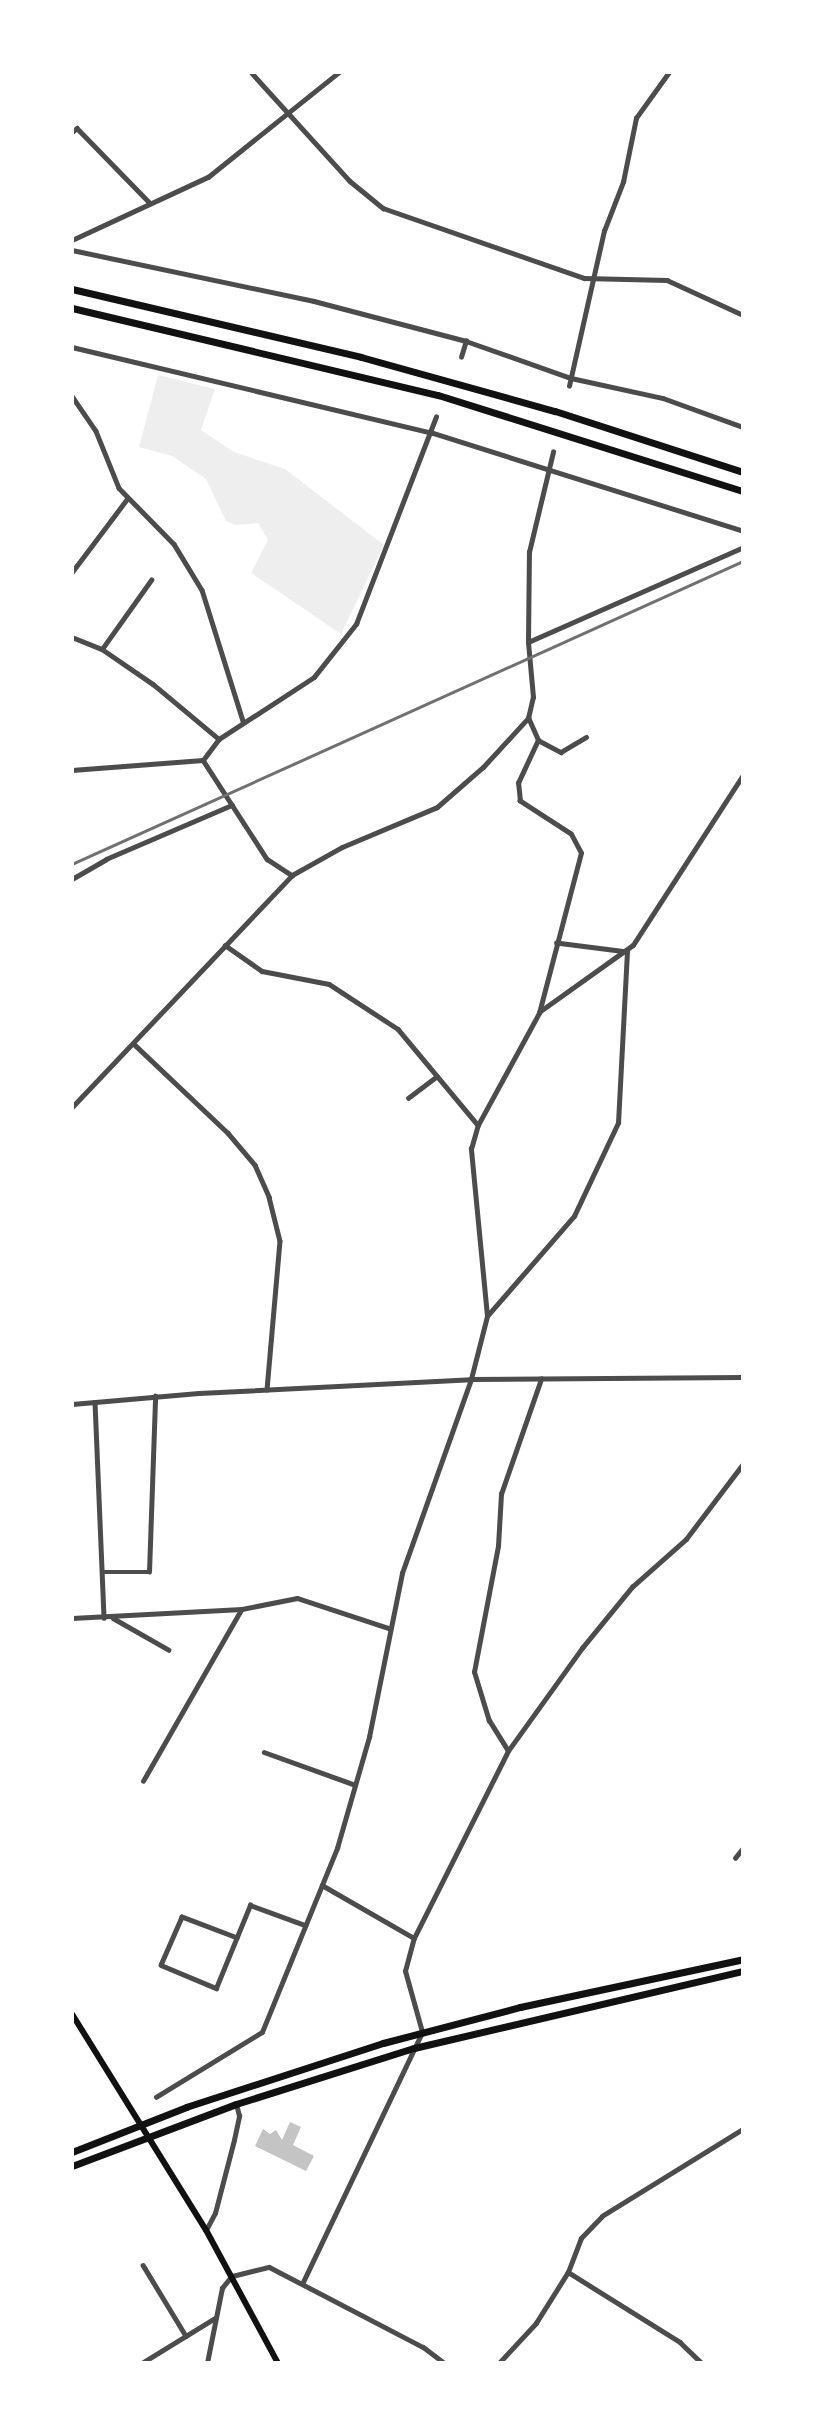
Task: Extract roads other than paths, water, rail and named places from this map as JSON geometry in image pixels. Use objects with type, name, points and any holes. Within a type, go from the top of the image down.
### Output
[{"type":"highway","points":[[72,289],[373,360],[555,411],[743,472]]},
{"type":"highway","points":[[72,308],[438,395],[743,491]]},
{"type":"highway","points":[[72,2152],[140,2124],[422,2032],[743,1959]]},
{"type":"highway","points":[[72,2166],[236,2104],[414,2048],[526,2018],[743,1971]]},
{"type":"main road","points":[[72,2014],[205,2230],[278,2363]]},
{"type":"street","points":[[251,72],[350,181],[383,208],[490,248],[595,278],[667,280],[743,315]]},
{"type":"street","points":[[72,240],[208,177],[339,72]]},
{"type":"street","points":[[569,386],[636,118],[669,72]]},
{"type":"street","points":[[72,132],[77,128],[150,202]]},
{"type":"street","points":[[72,250],[314,301],[466,341],[571,378],[663,398],[743,427]]},
{"type":"street","points":[[461,357],[466,341]]},
{"type":"street","points":[[72,347],[433,433],[743,531]]},
{"type":"street","points":[[72,396],[96,431],[127,499],[174,544],[202,590],[243,721]]},
{"type":"street","points":[[72,770],[203,760],[219,738],[314,677],[356,624],[433,433],[436,417]]},
{"type":"street","points":[[72,1107],[135,1045],[292,875],[342,848],[438,807],[528,718],[533,697],[528,642],[529,552],[553,452]]},
{"type":"street","points":[[72,572],[127,499]]},
{"type":"street","points":[[528,642],[743,547]]},
{"type":"street","points":[[102,649],[151,580]]},
{"type":"street","points":[[72,638],[102,649],[219,738]]},
{"type":"street","points":[[528,718],[538,740],[561,752],[586,737]]},
{"type":"street","points":[[156,2097],[262,2032],[322,1885],[369,1737],[402,1573],[471,1379],[487,1316],[471,1149],[478,1125],[538,1013],[582,853],[571,834],[520,801],[518,783],[538,740]]},
{"type":"street","points":[[203,760],[267,859],[292,875]]},
{"type":"street","points":[[538,1013],[627,952],[743,775]]},
{"type":"street","points":[[72,879],[106,859],[232,805]]},
{"type":"street","points":[[557,943],[627,952]]},
{"type":"street","points":[[225,945],[262,971],[329,984],[349,994],[398,1029],[478,1125]]},
{"type":"street","points":[[487,1316],[574,1216],[618,1123],[627,952]]},
{"type":"street","points":[[135,1045],[228,1133],[255,1165],[269,1197],[280,1241],[267,1389]]},
{"type":"street","points":[[408,1098],[437,1076]]},
{"type":"street","points":[[72,1404],[155,1395],[471,1379],[743,1377]]},
{"type":"street","points":[[509,1751],[489,1721],[474,1672],[498,1546],[501,1494],[541,1379]]},
{"type":"street","points":[[102,1572],[149,1572],[155,1395]]},
{"type":"street","points":[[95,1401],[104,1618]]},
{"type":"street","points":[[303,2283],[422,2032],[405,1971],[414,1938],[509,1751],[582,1648],[632,1587],[686,1539],[743,1464]]},
{"type":"street","points":[[72,1618],[112,1618],[242,1609],[310,1599],[389,1628]]},
{"type":"street","points":[[143,1781],[242,1609]]},
{"type":"street","points":[[112,1618],[169,1650]]},
{"type":"street","points":[[264,1752],[353,1784]]},
{"type":"street","points":[[736,1858],[743,1848]]},
{"type":"street","points":[[322,1885],[414,1938]]},
{"type":"street","points":[[237,1938],[182,1917],[161,1965],[216,1988],[237,1938],[250,1905],[305,1925]]},
{"type":"street","points":[[205,2230],[215,2213],[234,2140],[239,2116],[236,2104]]},
{"type":"street","points":[[499,2363],[536,2323],[568,2272],[581,2238],[602,2217],[656,2179],[743,2129]]},
{"type":"street","points":[[143,2265],[186,2336]]},
{"type":"street","points":[[207,2363],[222,2288],[232,2276],[269,2267],[423,2347],[444,2363]]},
{"type":"street","points":[[568,2272],[680,2342],[702,2363]]},
{"type":"street","points":[[142,2363],[216,2318]]},
{"type":"railway","points":[[72,864],[743,561]]}]
